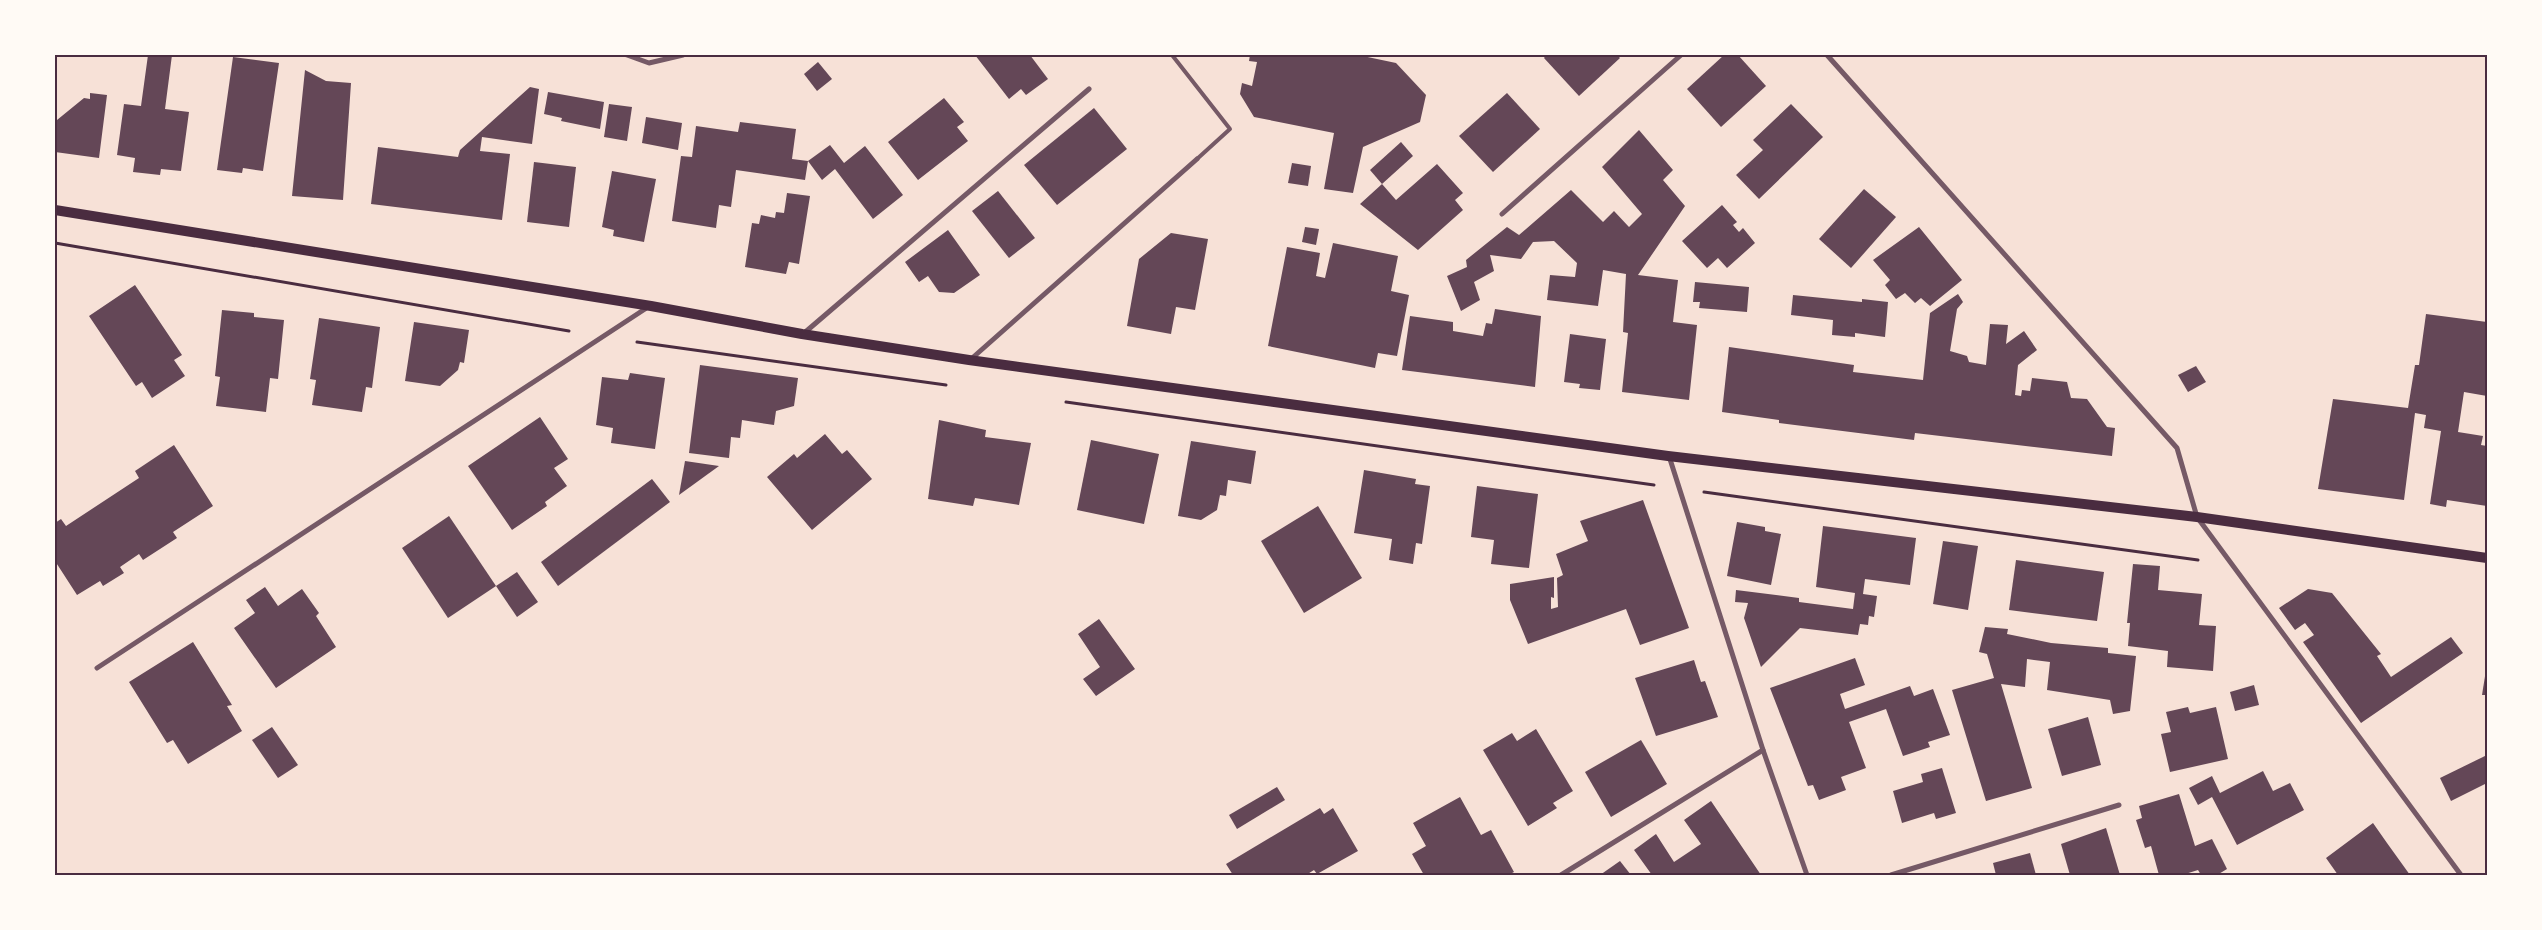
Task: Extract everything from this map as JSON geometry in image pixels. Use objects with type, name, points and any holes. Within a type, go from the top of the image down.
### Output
[{"type":"main road","points":[[55,210],[650,306],[802,334],[969,360],[1668,456],[2198,517],[2487,558]]},
{"type":"street","points":[[627,55],[649,63],[683,55]]},
{"type":"street","points":[[1502,214],[1681,55]]},
{"type":"street","points":[[1827,55],[2177,448],[2198,517],[2460,875]]},
{"type":"street","points":[[802,334],[1089,89]]},
{"type":"street","points":[[969,360],[1197,159]]},
{"type":"street","points":[[98,668],[650,306]]},
{"type":"street","points":[[1668,456],[1763,750],[1808,875]]},
{"type":"street","points":[[1561,875],[1763,750]]},
{"type":"street","points":[[1891,875],[2119,806]]},
{"type":"lane","points":[[1172,55],[1230,129],[1197,159]]},
{"type":"building","points":[[148,55],[172,55],[165,109],[189,112],[181,171],[161,169],[160,175],[133,172],[135,158],[117,155],[124,104],[141,106]]},
{"type":"building","points":[[975,55],[1030,55],[1048,79],[1026,95],[1021,89],[1009,99]]},
{"type":"building","points":[[1250,55],[1358,55],[1396,63],[1426,95],[1420,122],[1363,147],[1353,193],[1324,189],[1334,133],[1254,117],[1240,94],[1242,83],[1252,86],[1257,62],[1249,61]]},
{"type":"building","points":[[1546,55],[1617,55],[1620,58],[1579,96],[1544,58]]},
{"type":"building","points":[[1724,55],[1738,55],[1766,86],[1721,127],[1687,89]]},
{"type":"building","points":[[233,57],[279,63],[263,171],[243,168],[242,173],[217,170]]},
{"type":"building","points":[[818,62],[832,79],[817,91],[804,74]]},
{"type":"building","points":[[305,70],[326,81],[351,83],[343,200],[292,196]]},
{"type":"building","points":[[530,87],[539,89],[532,144],[482,137],[480,151],[510,154],[502,220],[371,204],[378,147],[458,157],[460,150]]},
{"type":"building","points":[[548,92],[604,102],[600,129],[561,121],[562,118],[544,114]]},
{"type":"building","points":[[90,93],[107,95],[99,158],[55,152],[57,120],[84,98],[90,99]]},
{"type":"building","points":[[1507,93],[1540,129],[1493,172],[1459,136]]},
{"type":"building","points":[[944,98],[964,122],[957,127],[968,141],[918,180],[888,142]]},
{"type":"building","points":[[609,104],[632,107],[627,141],[604,137]]},
{"type":"building","points":[[1791,104],[1823,137],[1759,199],[1736,175],[1763,150],[1753,140]]},
{"type":"building","points":[[1094,108],[1127,149],[1057,205],[1024,165]]},
{"type":"building","points":[[646,117],[682,123],[678,150],[642,143]]},
{"type":"building","points":[[740,122],[796,129],[792,159],[808,161],[805,180],[736,170],[731,207],[719,205],[716,228],[672,221],[681,156],[692,157],[696,126],[738,132]]},
{"type":"building","points":[[1639,130],[1673,170],[1663,180],[1685,206],[1638,275],[1678,280],[1673,322],[1697,325],[1689,400],[1622,392],[1628,333],[1623,332],[1626,274],[1603,270],[1598,306],[1547,300],[1550,275],[1575,277],[1577,263],[1554,241],[1533,242],[1521,259],[1490,255],[1494,271],[1474,282],[1480,300],[1461,311],[1447,276],[1467,267],[1466,260],[1507,227],[1519,235],[1571,190],[1603,222],[1614,211],[1629,227],[1642,214],[1602,167]]},
{"type":"building","points":[[1401,142],[1413,156],[1382,184],[1370,170]]},
{"type":"building","points":[[830,145],[844,163],[865,146],[903,195],[873,219],[835,169],[822,180],[808,161]]},
{"type":"building","points":[[534,162],[576,167],[569,227],[527,222]]},
{"type":"building","points":[[1292,163],[1311,166],[1308,186],[1288,183]]},
{"type":"building","points":[[1437,164],[1463,193],[1455,200],[1463,210],[1418,250],[1360,204],[1382,184],[1396,200]]},
{"type":"building","points":[[612,171],[656,179],[644,242],[613,236],[614,230],[602,227]]},
{"type":"building","points":[[1864,189],[1896,217],[1851,268],[1819,239]]},
{"type":"building","points":[[998,191],[1035,238],[1009,258],[972,211]]},
{"type":"building","points":[[787,193],[810,196],[799,264],[789,262],[786,274],[745,267],[752,223],[759,224],[761,215],[775,218],[776,212],[784,213]]},
{"type":"building","points":[[1722,205],[1737,222],[1733,225],[1739,232],[1743,228],[1755,243],[1727,268],[1718,258],[1707,268],[1682,241]]},
{"type":"building","points":[[1305,227],[1319,229],[1316,245],[1302,242]]},
{"type":"building","points":[[1919,227],[1962,280],[1930,306],[1921,298],[1915,303],[1905,293],[1896,299],[1885,285],[1890,280],[1873,260]]},
{"type":"building","points":[[948,230],[980,275],[954,293],[939,292],[928,276],[919,282],[905,262]]},
{"type":"building","points":[[1171,233],[1208,239],[1195,310],[1176,307],[1171,334],[1127,326],[1139,259]]},
{"type":"building","points":[[1333,243],[1398,256],[1391,291],[1409,295],[1397,356],[1378,353],[1375,368],[1268,346],[1287,247],[1320,253],[1316,276],[1325,278]]},
{"type":"building","points":[[1695,282],[1749,287],[1747,312],[1699,308],[1700,302],[1693,302]]},
{"type":"building","points":[[135,285],[182,355],[174,360],[185,376],[152,398],[142,382],[136,386],[89,316]]},
{"type":"building","points":[[1958,294],[1963,302],[1957,309],[1950,351],[1967,356],[1969,362],[1986,365],[1990,324],[2008,325],[2006,344],[2024,331],[2037,350],[2018,365],[2015,395],[2021,396],[2022,390],[2030,391],[2032,378],[2067,382],[2071,398],[2087,399],[2107,427],[2115,428],[2112,456],[1915,433],[1914,440],[1779,423],[1779,420],[1722,412],[1729,347],[1854,365],[1853,372],[1923,380],[1930,313]]},
{"type":"building","points":[[1793,295],[1862,302],[1862,299],[1888,302],[1885,337],[1855,333],[1855,337],[1832,335],[1833,320],[1791,315]]},
{"type":"building","points":[[1495,309],[1541,316],[1535,387],[1402,370],[1410,316],[1453,322],[1453,331],[1483,336],[1486,323],[1492,324]]},
{"type":"building","points":[[222,310],[254,313],[254,317],[284,320],[278,379],[270,378],[266,412],[216,406],[220,377],[215,376]]},
{"type":"building","points":[[2426,314],[2487,322],[2487,396],[2464,392],[2458,432],[2483,436],[2481,445],[2487,446],[2487,506],[2447,500],[2446,507],[2430,504],[2441,431],[2424,428],[2426,415],[2415,413],[2404,500],[2318,489],[2333,399],[2408,408],[2415,365],[2419,365]]},
{"type":"building","points":[[319,318],[380,327],[372,388],[366,387],[362,412],[312,405],[316,380],[310,379]]},
{"type":"building","points":[[414,322],[469,330],[464,363],[460,362],[458,370],[440,386],[405,381]]},
{"type":"building","points":[[1570,334],[1606,339],[1600,390],[1579,388],[1580,384],[1564,382]]},
{"type":"building","points":[[700,365],[798,378],[794,406],[776,411],[774,425],[742,420],[740,438],[731,437],[729,458],[689,453]]},
{"type":"building","points":[[2196,366],[2206,382],[2188,392],[2178,375]]},
{"type":"building","points":[[630,373],[665,378],[655,449],[611,443],[613,428],[596,425],[602,377],[628,380]]},
{"type":"building","points":[[540,417],[568,459],[554,468],[567,486],[545,502],[547,506],[512,530],[468,466]]},
{"type":"building","points":[[939,420],[986,430],[985,437],[1031,443],[1019,505],[975,498],[973,506],[928,499]]},
{"type":"building","points":[[825,434],[842,454],[847,450],[872,479],[812,530],[767,477],[794,454],[797,458]]},
{"type":"building","points":[[1091,440],[1159,454],[1144,524],[1077,510]]},
{"type":"building","points":[[1191,441],[1256,451],[1251,484],[1228,480],[1226,496],[1220,495],[1217,510],[1201,520],[1178,516]]},
{"type":"building","points":[[174,445],[213,506],[173,532],[177,538],[143,560],[139,554],[120,567],[124,573],[103,586],[100,581],[77,595],[55,561],[55,523],[61,519],[66,526],[139,478],[135,471]]},
{"type":"building","points":[[685,461],[719,466],[679,495]]},
{"type":"building","points":[[1364,470],[1416,479],[1415,484],[1430,486],[1422,544],[1416,543],[1413,564],[1389,560],[1392,539],[1354,533]]},
{"type":"building","points":[[652,479],[670,502],[558,586],[541,562]]},
{"type":"building","points":[[1477,486],[1538,494],[1529,568],[1491,564],[1494,540],[1471,537]]},
{"type":"building","points":[[1643,500],[1689,628],[1640,645],[1626,609],[1528,644],[1510,600],[1510,584],[1554,577],[1554,598],[1551,597],[1551,609],[1558,607],[1557,578],[1563,575],[1556,554],[1588,541],[1580,521]]},
{"type":"building","points":[[1318,506],[1362,578],[1304,613],[1261,541]]},
{"type":"building","points":[[449,516],[496,586],[448,618],[402,548]]},
{"type":"building","points":[[1737,522],[1765,527],[1765,531],[1781,534],[1771,585],[1727,576]]},
{"type":"building","points":[[1823,526],[1916,538],[1910,585],[1865,579],[1863,594],[1877,596],[1874,617],[1869,616],[1868,625],[1860,624],[1858,635],[1800,628],[1761,667],[1744,618],[1748,603],[1735,602],[1736,590],[1799,598],[1799,602],[1853,609],[1855,593],[1816,587]]},
{"type":"building","points":[[1943,541],[1978,546],[1968,610],[1933,604]]},
{"type":"building","points":[[2016,560],[2104,572],[2097,621],[2009,610]]},
{"type":"building","points":[[2133,564],[2160,566],[2158,590],[2202,594],[2199,625],[2216,626],[2213,671],[2167,667],[2168,651],[2128,646],[2130,623],[2127,623]]},
{"type":"building","points":[[517,572],[538,602],[517,617],[496,586]]},
{"type":"building","points":[[265,587],[278,606],[302,589],[319,613],[316,616],[336,647],[276,688],[234,628],[255,613],[246,600]]},
{"type":"building","points":[[2308,589],[2332,593],[2381,654],[2377,656],[2391,677],[2451,637],[2463,653],[2361,723],[2303,642],[2314,635],[2305,623],[2295,630],[2279,608]]},
{"type":"building","points":[[1099,619],[1135,669],[1096,696],[1083,679],[1100,667],[1078,634]]},
{"type":"building","points":[[1985,627],[2008,629],[2007,634],[2051,643],[2108,648],[2108,653],[2136,656],[2130,711],[2113,714],[2110,700],[2047,690],[2050,662],[2027,659],[2025,687],[2001,684],[2032,788],[1986,801],[1952,690],[1994,678],[1987,654],[1979,652]]},
{"type":"building","points":[[193,642],[232,705],[227,706],[242,731],[188,764],[173,740],[167,743],[129,682]]},
{"type":"building","points":[[1855,658],[1865,685],[1840,694],[1845,709],[1910,686],[1914,696],[1933,689],[1950,735],[1928,742],[1930,747],[1903,756],[1886,709],[1849,722],[1866,768],[1841,777],[1846,790],[1819,800],[1813,785],[1808,786],[1770,688]]},
{"type":"building","points":[[1694,660],[1701,682],[1705,681],[1718,717],[1656,736],[1635,678]]},
{"type":"building","points":[[2486,670],[2487,695],[2482,695]]},
{"type":"building","points":[[2254,685],[2259,705],[2235,711],[2230,692]]},
{"type":"building","points":[[2188,707],[2190,713],[2216,707],[2228,759],[2170,772],[2161,734],[2171,732],[2166,712]]},
{"type":"building","points":[[2088,717],[2101,765],[2062,776],[2048,729]]},
{"type":"building","points":[[272,727],[298,765],[278,778],[252,740]]},
{"type":"building","points":[[1536,729],[1573,791],[1553,803],[1557,808],[1528,826],[1483,750],[1512,733],[1517,741]]},
{"type":"building","points":[[1641,740],[1667,784],[1611,817],[1585,772]]},
{"type":"building","points":[[2487,755],[2487,783],[2451,801],[2440,778]]},
{"type":"building","points":[[1942,768],[1956,813],[1936,819],[1934,813],[1902,823],[1893,791],[1923,782],[1921,774]]},
{"type":"building","points":[[2263,771],[2273,791],[2290,783],[2304,810],[2237,845],[2212,797],[2198,805],[2189,788],[2212,776],[2220,793]]},
{"type":"building","points":[[1277,787],[1285,800],[1237,829],[1229,815]]},
{"type":"building","points":[[2179,794],[2195,846],[2212,839],[2227,869],[2217,875],[2201,875],[2198,870],[2182,875],[2159,875],[2151,846],[2145,848],[2136,820],[2142,818],[2139,806]]},
{"type":"building","points":[[1460,797],[1481,835],[1491,830],[1514,872],[1508,875],[1424,875],[1412,854],[1426,846],[1413,823]]},
{"type":"building","points":[[1711,801],[1761,875],[1652,875],[1634,850],[1656,834],[1674,862],[1701,844],[1684,820]]},
{"type":"building","points":[[1320,808],[1324,814],[1333,808],[1358,851],[1317,874],[1314,870],[1306,875],[1233,875],[1226,864]]},
{"type":"building","points":[[2373,823],[2410,875],[2338,875],[2326,858]]},
{"type":"building","points":[[2106,828],[2120,875],[2070,875],[2061,844]]},
{"type":"building","points":[[2030,853],[2036,875],[1996,875],[1993,863]]},
{"type":"building","points":[[1620,861],[1631,875],[1600,875]]}]
